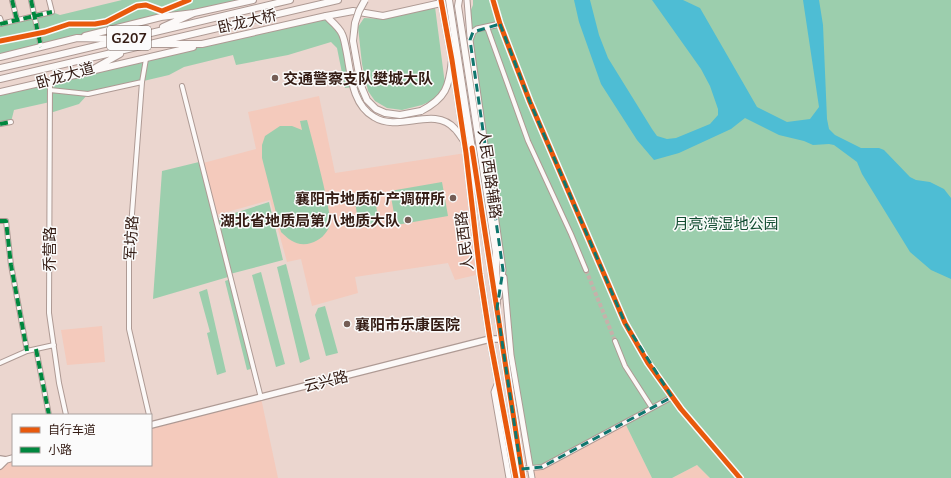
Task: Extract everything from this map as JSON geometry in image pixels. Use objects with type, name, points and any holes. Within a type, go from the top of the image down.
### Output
[{"type":"main road","points":[[77,38],[161,17],[194,13],[253,0]]},
{"type":"main road","name":"卧龙大桥","points":[[200,21],[290,0]]},
{"type":"main road","name":"卧龙大桥","points":[[202,32],[338,0]]},
{"type":"main road","points":[[365,0],[355,23],[353,41],[361,86],[367,100],[376,109],[385,113],[400,115],[421,112],[433,105],[444,94],[450,80],[452,60]]},
{"type":"main road","points":[[459,0],[459,13],[496,252],[497,308]]},
{"type":"main road","points":[[88,72],[326,16],[353,11],[383,16],[441,1]]},
{"type":"main road","name":"人民西路","points":[[441,1],[452,60],[464,141],[480,274],[490,340],[516,478]]},
{"type":"main road","name":"人民西路","points":[[449,3],[523,478]]},
{"type":"main road","points":[[149,34],[194,13]]},
{"type":"main road","points":[[326,16],[335,24],[342,34],[354,93],[373,117],[388,123],[431,118],[444,121],[454,128],[464,141]]},
{"type":"main road","name":"卧龙大道","points":[[0,68],[58,56],[200,21]]},
{"type":"main road","name":"卧龙大道","points":[[0,79],[202,32]]},
{"type":"main road","name":"卧龙大道","points":[[2,56],[77,38],[125,39]]},
{"type":"main road","points":[[152,44],[202,44]]},
{"type":"main road","name":"卧龙大道","points":[[0,92],[88,72],[127,50]]},
{"type":"main road","name":"云兴路","points":[[152,424],[261,398],[490,340],[501,339]]},
{"type":"main road","points":[[0,466],[2,460],[12,458]]},
{"type":"street","points":[[12,0],[17,20]]},
{"type":"street","points":[[31,0],[41,47]]},
{"type":"street","points":[[0,18],[1,24],[52,12],[49,0]]},
{"type":"street","points":[[449,3],[453,0]]},
{"type":"street","name":"人民西路辅路","points":[[467,0],[470,40],[504,270],[497,308]]},
{"type":"street","points":[[493,0],[500,24],[530,102],[625,323],[648,363],[672,397],[740,478]]},
{"type":"street","points":[[468,17],[470,24],[476,30]]},
{"type":"street","points":[[470,40],[473,32],[476,30],[500,24]]},
{"type":"street","points":[[487,27],[528,141],[586,270]]},
{"type":"street","name":"军坊路","points":[[146,59],[142,82],[129,253],[129,329],[149,414]]},
{"type":"street","name":"乔营路","points":[[50,81],[49,312],[59,383],[66,414]]},
{"type":"street","points":[[50,90],[88,94],[142,82]]},
{"type":"street","points":[[182,86],[261,398]]},
{"type":"street","points":[[0,124],[11,122]]},
{"type":"street","points":[[0,221],[6,221],[11,265],[27,351]]},
{"type":"street","points":[[504,270],[511,355],[532,478]]},
{"type":"street","points":[[615,341],[625,366],[652,408]]},
{"type":"street","points":[[0,363],[27,351],[54,345]]},
{"type":"street","points":[[36,349],[49,414]]},
{"type":"street","points":[[498,381],[494,392],[509,478]]},
{"type":"street","points":[[521,469],[542,467],[672,397]]},
{"type":"highlighted area","points":[[500,24],[530,102],[625,323],[672,397],[542,467],[521,469],[497,308],[503,270],[470,40],[473,32]]},
{"type":"shaded area","points":[[319,96],[335,173],[466,153],[480,274],[455,280],[448,263],[355,277],[358,293],[312,306],[301,259],[287,262],[270,200],[216,215],[203,163],[256,149],[248,112]]},
{"type":"shaded area","points":[[102,326],[105,362],[67,365],[61,330]]},
{"type":"shaded area","points":[[261,398],[278,478],[0,478],[0,466],[12,459],[12,466],[152,466],[152,425]]},
{"type":"shaded area","points":[[625,423],[652,478],[532,478],[530,468]]},
{"type":"shaded area","points":[[697,465],[710,478],[672,478]]},
{"type":"green space","points":[[122,0],[253,0],[161,17],[0,56],[0,24],[52,12],[60,15]]},
{"type":"green space","name":"月亮湾湿地公园","points":[[473,0],[951,0],[951,478],[710,478],[697,465],[672,478],[652,478],[625,423],[542,467],[530,468],[511,355],[468,17],[473,5]]},
{"type":"green space","points":[[435,7],[445,84],[435,99],[422,105],[402,110],[387,108],[375,101],[368,91],[362,64],[358,27],[364,18],[383,19]]},
{"type":"green space","points":[[326,16],[342,34],[353,87],[345,88],[337,48],[331,42],[288,55],[236,65],[233,55],[184,67],[169,75],[88,94],[79,104],[50,113],[50,102],[14,110],[11,122],[0,124],[0,92]]},
{"type":"green space","points":[[307,120],[325,191],[330,225],[320,239],[311,243],[302,244],[287,238],[281,232],[262,158],[262,145],[265,136],[280,126],[292,126],[302,130],[300,121]]},
{"type":"green space","points":[[199,162],[228,277],[153,299],[162,171]]},
{"type":"green space","points":[[442,182],[448,216],[396,225],[390,191]]},
{"type":"green space","points":[[375,199],[379,223],[359,226],[355,202]]},
{"type":"green space","points":[[269,202],[283,260],[230,274],[216,219]]},
{"type":"green space","points":[[286,264],[310,359],[300,363],[277,267]]},
{"type":"green space","points":[[261,272],[285,364],[276,367],[252,275]]},
{"type":"green space","points":[[231,279],[254,368],[247,370],[225,281]]},
{"type":"green space","points":[[207,289],[226,372],[217,375],[207,333],[210,332],[199,292]]},
{"type":"green space","points":[[325,306],[338,353],[326,356],[315,315],[318,308]]},
{"type":"water","points":[[574,0],[590,0],[599,35],[608,58],[657,136],[667,139],[676,138],[710,124],[718,115],[718,109],[710,86],[701,69],[652,0],[683,0],[700,8],[757,107],[787,122],[810,119],[819,107],[803,0],[819,0],[823,25],[827,119],[829,129],[835,135],[861,148],[879,148],[884,150],[910,177],[916,180],[930,182],[944,189],[951,198],[951,279],[931,270],[910,252],[862,174],[857,162],[834,145],[813,145],[804,141],[779,135],[745,118],[731,129],[679,153],[654,160],[637,140],[601,84],[579,22]]},
{"type":"tunnel","points":[[586,270],[615,341]]},
{"type":"marked path","points":[[12,0],[17,20]]},
{"type":"marked path","points":[[31,0],[41,47]]},
{"type":"marked path","points":[[0,24],[52,12]]},
{"type":"marked path","points":[[0,124],[11,122]]},
{"type":"marked path","points":[[0,221],[6,221],[11,265],[27,351]]},
{"type":"marked path","points":[[36,349],[49,414]]},
{"type":"cycle path","points":[[0,41],[45,32],[69,24],[95,24],[106,22],[137,6],[146,5],[162,11],[189,0]]},
{"type":"cycle path","points":[[441,0],[466,153],[480,274],[490,339],[516,478]]},
{"type":"cycle path","points":[[493,0],[500,24],[530,102],[625,323],[648,363],[681,409],[740,478]]},
{"type":"cycle path","points":[[472,148],[523,478]]},
{"type":"place","name":"交通警察支队樊城大队","points":[[275,78]]},
{"type":"place","name":"襄阳市地质矿产调研所","points":[[453,198]]},
{"type":"place","name":"湖北省地质局第八地质大队","points":[[408,220]]},
{"type":"place","name":"襄阳市乐康医院","points":[[347,324]]}]
